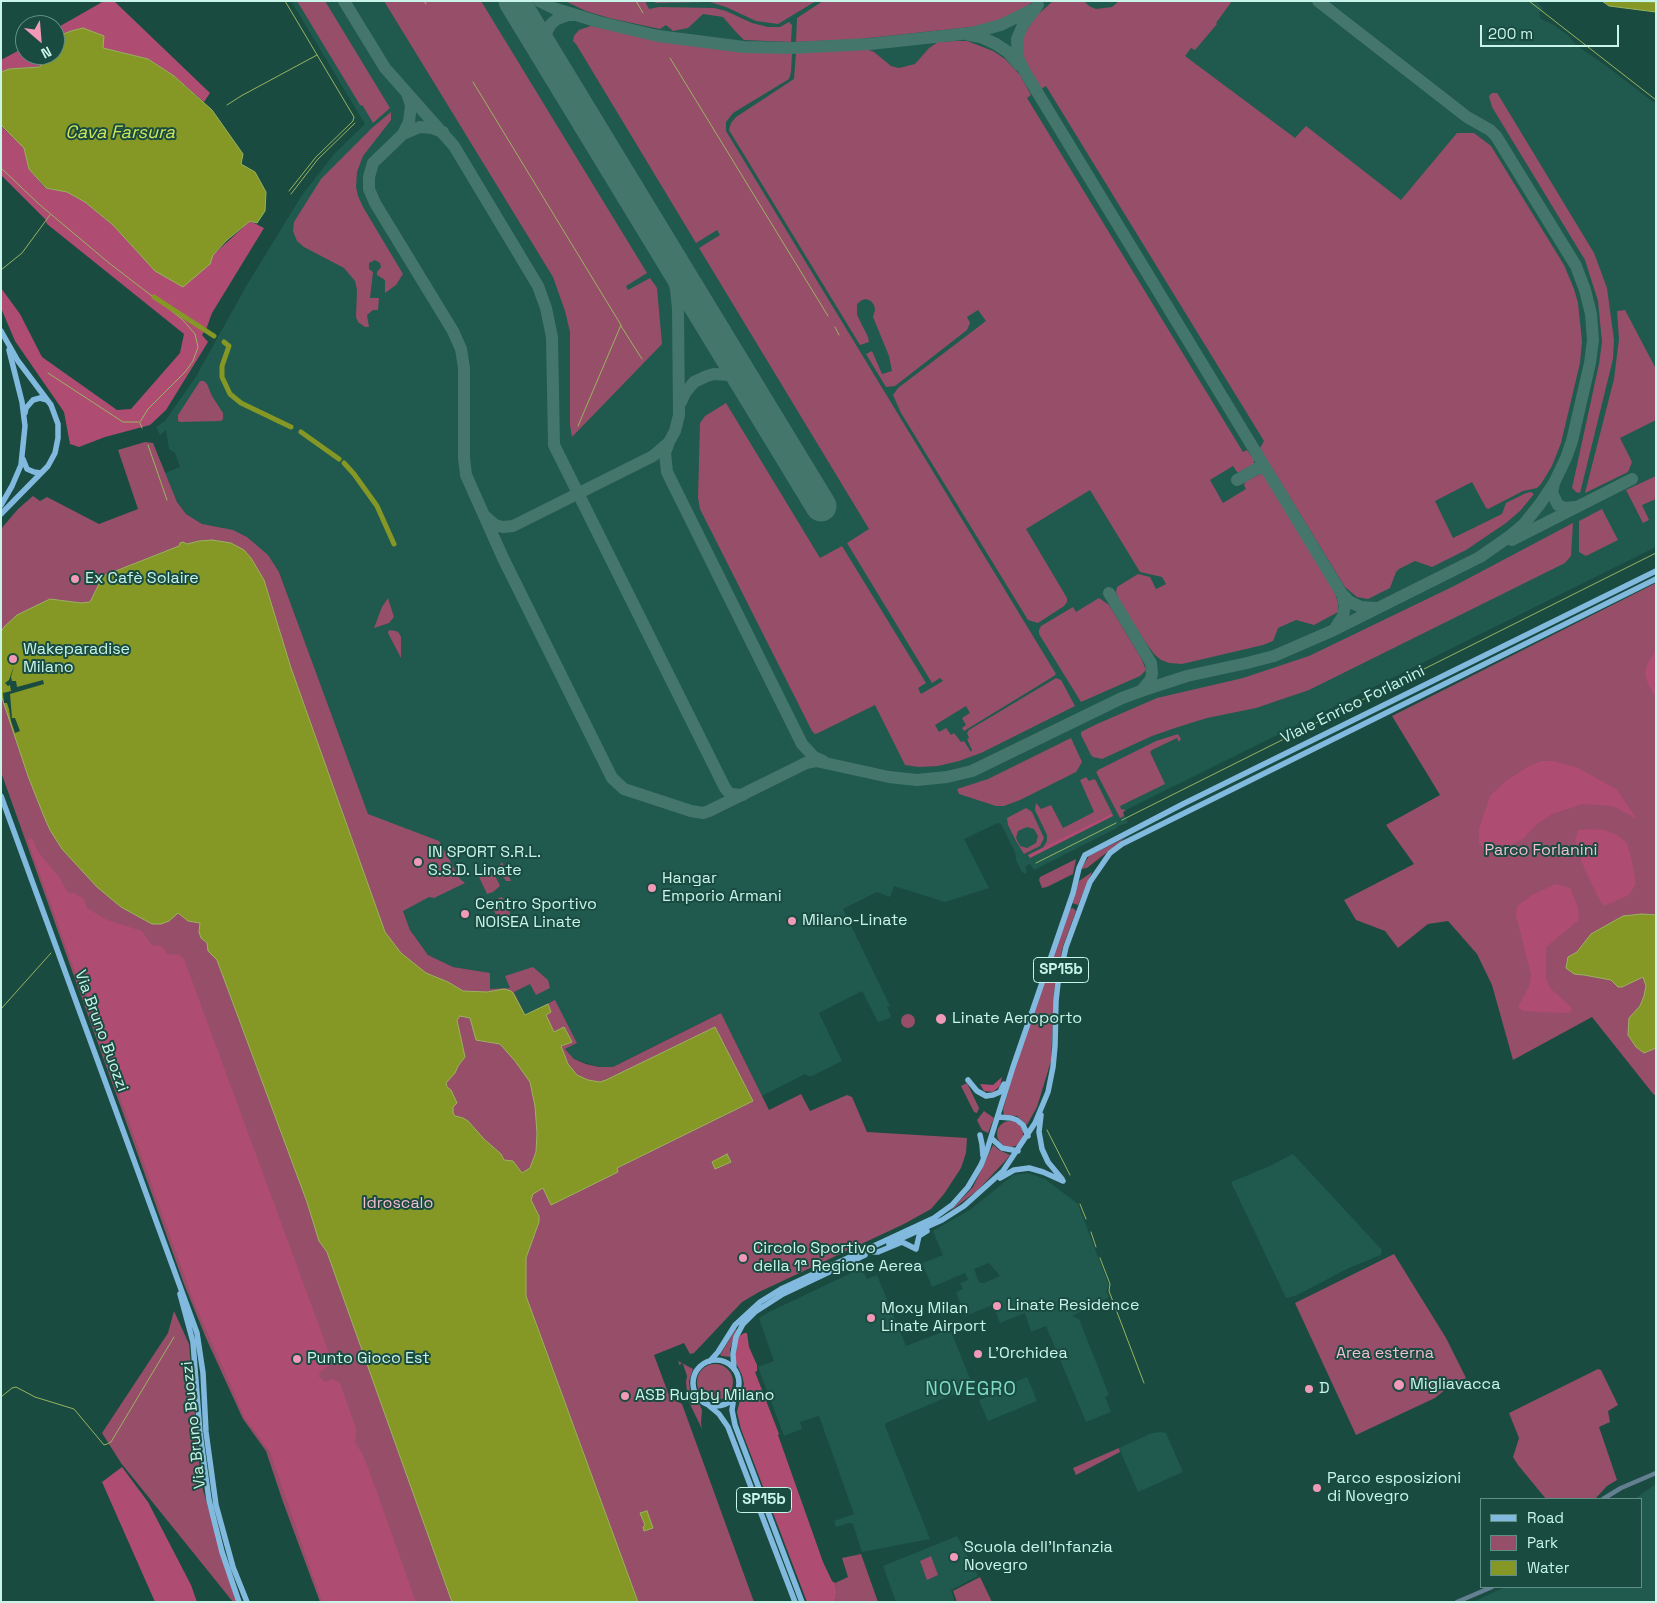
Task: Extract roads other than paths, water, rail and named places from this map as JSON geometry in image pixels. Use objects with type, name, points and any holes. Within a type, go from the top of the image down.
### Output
[{"type":"main road","points":[[1,331],[18,361],[49,401],[56,415],[58,438],[53,458],[1,514]]},
{"type":"main road","points":[[5,339],[16,372],[24,414],[24,462],[28,469],[41,473]]},
{"type":"main road","points":[[24,414],[26,408],[33,400],[40,398],[49,401]]},
{"type":"main road","points":[[1,505],[12,486],[23,454]]},
{"type":"main road","name":"Viale Enrico Forlanini","points":[[1068,909],[1078,868],[1085,855],[1656,571]]},
{"type":"main road","name":"Viale Enrico Forlanini","points":[[1078,914],[1092,878],[1110,853],[1122,844],[1656,579]]},
{"type":"main road","name":"Via Bruno Buozzi","points":[[1,796],[175,1275],[187,1302],[200,1348],[206,1432],[218,1513],[234,1567],[247,1602]]},
{"type":"main road","points":[[1068,909],[1071,906],[1076,906],[1078,914]]},
{"type":"main road","name":"SP15b","points":[[795,1602],[728,1427],[719,1414],[698,1397],[693,1382],[698,1368],[710,1361],[736,1325],[760,1302],[781,1289],[938,1216],[965,1192],[981,1165],[998,1118],[1013,1066],[1068,909]]},
{"type":"main road","name":"SP15b","points":[[802,1602],[735,1425],[732,1410],[738,1384],[733,1354],[736,1337],[743,1324],[754,1312],[783,1294],[953,1214],[980,1193],[1003,1171],[1028,1136],[1042,1109],[1048,1092],[1054,1061],[1058,983],[1066,946],[1078,914]]},
{"type":"main road","points":[[968,1080],[977,1091],[983,1094],[994,1095],[1002,1089],[1013,1066]]},
{"type":"main road","points":[[980,1193],[1003,1175],[1020,1169],[1039,1170],[1063,1181],[1048,1162],[1042,1149],[1039,1135],[1042,1109]]},
{"type":"main road","points":[[998,1118],[1017,1120],[1024,1125],[1028,1136]]},
{"type":"main road","points":[[980,1135],[983,1152],[981,1165]]},
{"type":"main road","points":[[990,1138],[1002,1148],[1018,1151]]},
{"type":"main road","points":[[870,1252],[878,1252],[902,1242],[916,1249],[917,1242],[922,1233],[942,1223],[953,1214]]},
{"type":"main road","name":"Via Bruno Buozzi","points":[[175,1275],[193,1342],[200,1433],[213,1519],[239,1602]]},
{"type":"main road","points":[[710,1361],[723,1361],[734,1369]]},
{"type":"main road","points":[[707,1404],[721,1405],[734,1396]]},
{"type":"street","points":[[1605,1498],[1621,1488],[1656,1474]]},
{"type":"street","points":[[1457,1602],[1490,1588]]},
{"type":"water","points":[[1602,1],[1656,2],[1656,12],[1609,6]]},
{"type":"water","name":"Cava Farsura","points":[[83,28],[104,36],[103,48],[148,59],[174,76],[212,110],[243,154],[241,164],[255,172],[266,192],[265,211],[257,223],[250,221],[227,240],[213,255],[210,264],[183,287],[155,271],[113,225],[85,202],[67,192],[46,188],[29,169],[24,148],[1,125],[1,72],[9,69],[40,67],[41,65],[65,65],[65,33]]},
{"type":"water","name":"Idroscalo","points":[[212,540],[231,543],[244,550],[264,580],[291,668],[385,932],[401,953],[426,973],[448,982],[463,991],[487,992],[504,989],[511,991],[525,1015],[548,1004],[551,1012],[546,1015],[554,1032],[564,1027],[572,1042],[561,1046],[568,1064],[577,1075],[588,1080],[600,1082],[606,1080],[715,1027],[753,1101],[617,1168],[618,1172],[551,1205],[543,1188],[533,1194],[531,1200],[539,1216],[539,1222],[526,1258],[526,1296],[638,1602],[452,1602],[327,1252],[319,1241],[307,1202],[217,960],[208,951],[207,943],[201,938],[199,932],[200,923],[188,921],[178,913],[169,921],[161,924],[152,924],[121,907],[97,887],[62,849],[43,814],[1,695],[1,632],[17,615],[50,599],[81,603],[90,602],[103,576],[179,546],[180,543],[187,544]],"holes":[[[460,1016],[470,1018],[476,1040],[500,1044],[530,1082],[535,1106],[536,1152],[530,1168],[522,1173],[513,1161],[504,1160],[501,1154],[468,1121],[455,1116],[453,1113],[453,1107],[457,1103],[446,1083],[465,1057],[457,1020]]]},
{"type":"water","points":[[1656,915],[1656,1048],[1644,1053],[1636,1047],[1628,1035],[1629,1018],[1640,1006],[1644,996],[1646,986],[1643,977],[1618,987],[1611,980],[1574,974],[1566,968],[1568,957],[1577,952],[1591,934],[1623,916]]},
{"type":"water","points":[[727,1154],[731,1162],[715,1169],[712,1162]]},
{"type":"water","points":[[647,1511],[653,1528],[644,1531],[643,1527],[645,1525],[640,1513]]},
{"type":"waterway","points":[[285,1],[354,117],[353,121],[316,157],[289,191]]},
{"type":"waterway","points":[[636,1],[643,13]]},
{"type":"waterway","points":[[1529,1],[1656,100]]},
{"type":"waterway","points":[[227,105],[317,55]]},
{"type":"waterway","points":[[670,58],[828,316]]},
{"type":"waterway","points":[[473,82],[621,325],[578,426]]},
{"type":"waterway","points":[[291,194],[318,159],[355,123]]},
{"type":"waterway","points":[[1,168],[40,205],[109,263],[182,319],[195,334],[198,347],[193,361],[186,371],[148,409],[140,422]]},
{"type":"waterway","points":[[1,270],[22,253],[50,215]]},
{"type":"waterway","points":[[154,297],[214,336]]},
{"type":"waterway","points":[[621,326],[642,359]]},
{"type":"waterway","points":[[835,327],[839,335]]},
{"type":"waterway","points":[[224,342],[229,346],[222,366],[222,377],[230,394],[241,403],[291,427]]},
{"type":"waterway","points":[[48,373],[123,422],[139,422]]},
{"type":"waterway","points":[[140,423],[142,428]]},
{"type":"waterway","points":[[301,432],[339,459]]},
{"type":"waterway","points":[[148,445],[167,500]]},
{"type":"waterway","points":[[344,463],[377,506],[394,544]]},
{"type":"waterway","points":[[1122,820],[1656,553]]},
{"type":"waterway","points":[[1036,863],[1116,823]]},
{"type":"waterway","points":[[1,1009],[51,953]]},
{"type":"waterway","points":[[1047,1130],[1070,1175]]},
{"type":"waterway","points":[[1080,1204],[1086,1219]]},
{"type":"waterway","points":[[1091,1232],[1096,1247]]},
{"type":"waterway","points":[[1100,1258],[1110,1284],[1109,1291],[1144,1383]]},
{"type":"waterway","points":[[1,1397],[16,1387],[35,1397],[74,1409],[104,1445],[107,1444],[111,1442],[174,1337]]},
{"type":"place","name":"Ex Cafè Solaire","points":[[75,579]]},
{"type":"place","name":"Wakeparadise Milano","points":[[13,659]]},
{"type":"place","name":"IN SPORT S.R.L. S.S.D. Linate","points":[[418,862]]},
{"type":"place","name":"Hangar Emporio Armani","points":[[652,888]]},
{"type":"place","name":"Centro Sportivo NOISEA Linate","points":[[465,914]]},
{"type":"place","name":"Milano-Linate","points":[[792,921]]},
{"type":"place","name":"Linate Aeroporto","points":[[941,1019]]},
{"type":"place","name":"Circolo Sportivo della 1ª Regione Aerea","points":[[743,1258]]},
{"type":"place","name":"Linate Residence","points":[[997,1306]]},
{"type":"place","name":"Moxy Milan Linate Airport","points":[[871,1318]]},
{"type":"place","name":"L'Orchidea","points":[[978,1354]]},
{"type":"place","name":"Punto Gioco Est","points":[[297,1359]]},
{"type":"place","name":"Migliavacca","points":[[1399,1385]]},
{"type":"place","name":"D","points":[[1309,1389]]},
{"type":"place","name":"ASB Rugby Milano","points":[[625,1396]]},
{"type":"place","name":"Parco esposizioni di Novegro","points":[[1317,1488]]},
{"type":"place","name":"Scuola dell’Infanzia Novegro","points":[[954,1557]]},
{"type":"district","name":"NOVEGRO","points":[[971,1390]]},
{"type":"park label","name":"Parco Forlanini","points":[[1541,851]]},
{"type":"park label","name":"Area esterna","points":[[1385,1354]]}]
